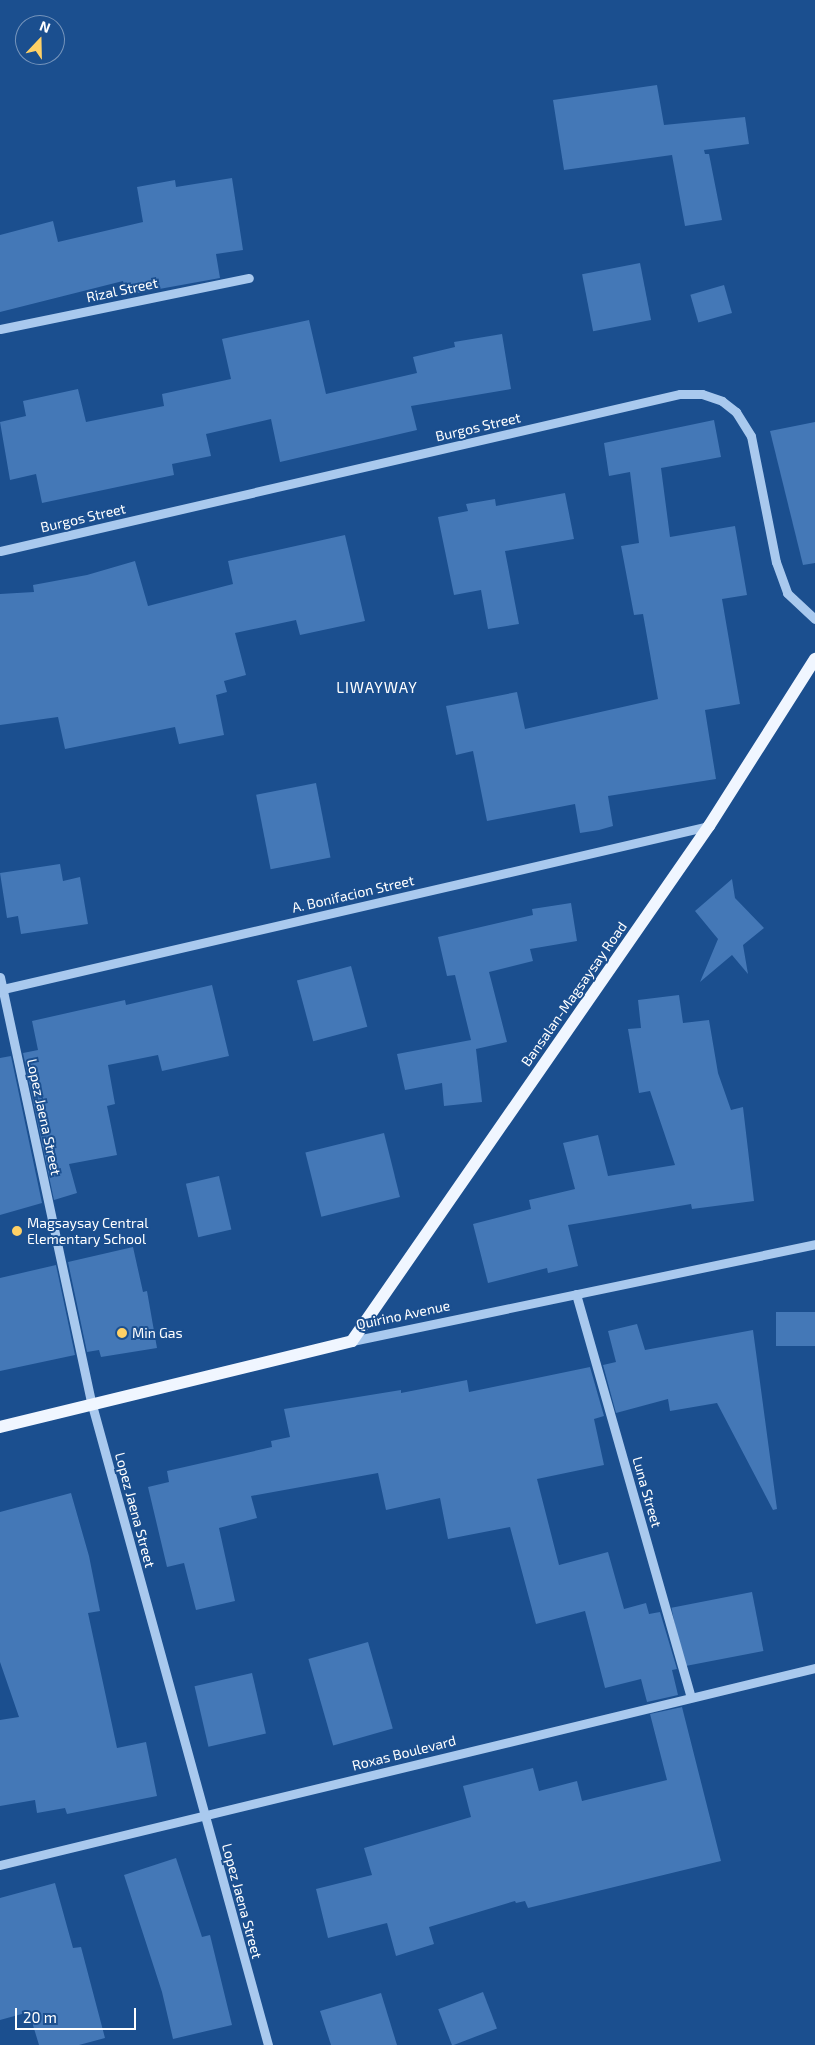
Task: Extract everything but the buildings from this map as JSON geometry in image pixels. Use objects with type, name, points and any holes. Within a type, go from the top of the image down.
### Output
[{"type":"main road","name":"Bansalan-Magsaysay Road","points":[[352,1341],[709,826],[815,659]]},
{"type":"main road","name":"Quirino Avenue","points":[[0,1427],[352,1341]]},
{"type":"street","name":"Rizal Street","points":[[0,330],[250,278]]},
{"type":"street","name":"Burgos Street","points":[[0,551],[670,396],[702,394],[722,401],[736,412],[751,436],[776,562],[787,592],[815,619]]},
{"type":"street","name":"A. Bonifacion Street","points":[[3,989],[709,826]]},
{"type":"street","name":"Lopez Jaena Street","points":[[0,977],[92,1405],[268,2045]]},
{"type":"street","name":"Quirino Avenue","points":[[352,1341],[815,1244]]},
{"type":"street","name":"Luna Street","points":[[576,1294],[691,1697]]},
{"type":"street","name":"Roxas Boulevard","points":[[0,1865],[815,1668]]},
{"type":"place","name":"Magsaysay Central Elementary School","points":[[17,1231]]},
{"type":"place","name":"Min Gas","points":[[122,1333]]},
{"type":"district","name":"LIWAYWAY","points":[[377,688]]}]
